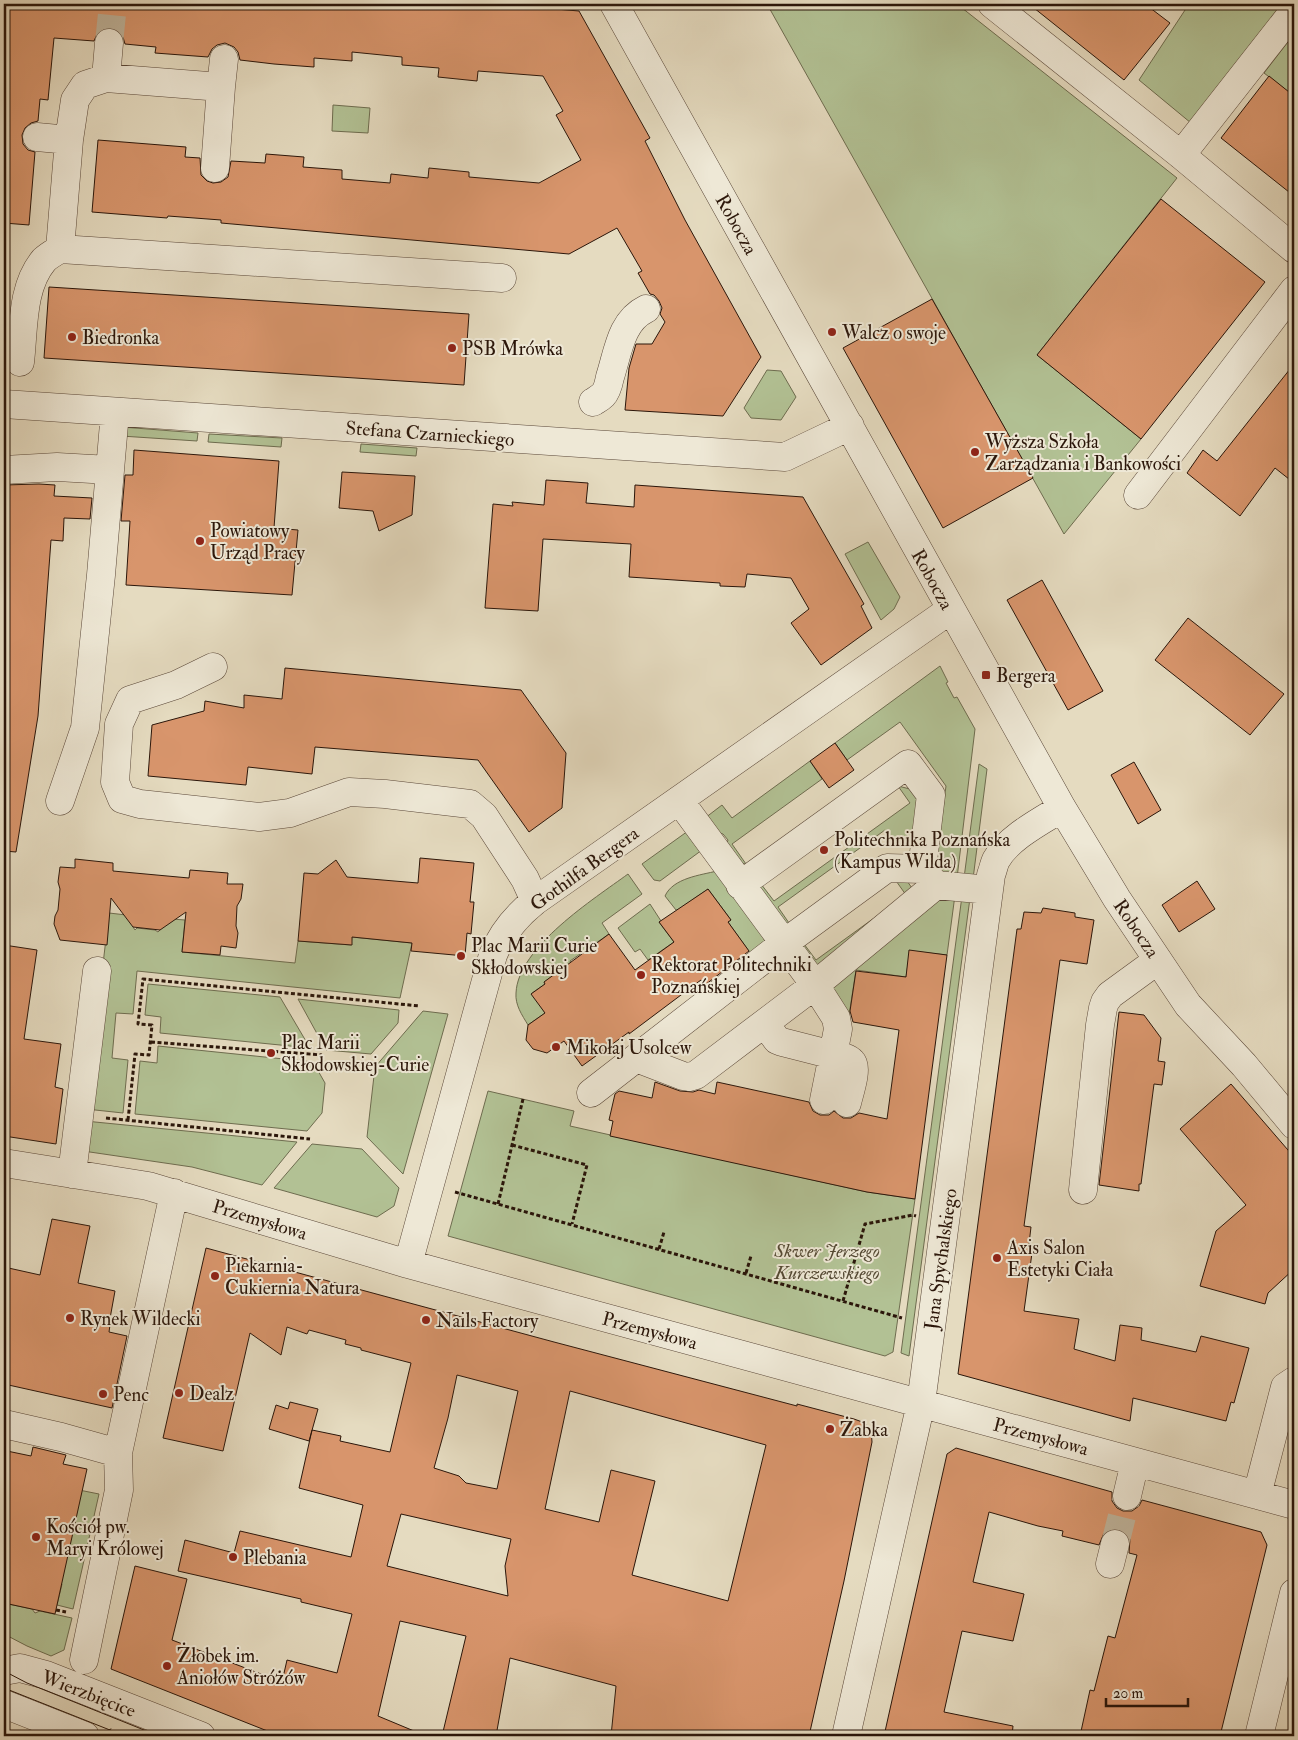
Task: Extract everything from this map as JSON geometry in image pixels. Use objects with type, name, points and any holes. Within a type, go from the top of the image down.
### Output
[{"type":"street","name":"Robocza","points":[[614,4],[850,426],[950,610],[1062,808],[1117,899],[1188,1005],[1244,1066],[1294,1125]]},
{"type":"street","points":[[992,4],[1181,155],[1294,249]]},
{"type":"street","points":[[1181,155],[1294,11]]},
{"type":"street","points":[[106,78],[109,43]]},
{"type":"street","points":[[215,168],[224,59]]},
{"type":"street","points":[[60,249],[69,140],[75,100],[85,85],[106,78],[221,87]]},
{"type":"street","points":[[36,137],[69,140]]},
{"type":"street","points":[[20,362],[27,296],[34,276],[45,259],[60,249],[502,278]]},
{"type":"street","points":[[1138,495],[1294,290]]},
{"type":"street","points":[[593,402],[603,395],[608,384],[620,340],[628,323],[638,313],[646,309]]},
{"type":"street","name":"Stefana Czarnieckiego","points":[[4,404],[785,457],[850,426]]},
{"type":"street","points":[[60,801],[85,728],[115,412]]},
{"type":"street","points":[[4,470],[57,467],[110,470]]},
{"type":"street","name":"Gothilfa Bergera","points":[[408,1264],[493,955],[506,930],[520,914],[535,902],[950,610]]},
{"type":"street","points":[[213,666],[176,685],[130,700],[119,724],[115,782],[122,800],[140,804],[260,817],[290,813],[349,792],[386,794],[470,804],[484,816],[525,879],[535,902]]},
{"type":"street","points":[[636,1058],[689,1077],[696,1075],[815,985],[929,877],[931,795],[908,764],[740,885]]},
{"type":"street","points":[[679,800],[815,985],[836,1018],[838,1029],[833,1055]]},
{"type":"street","name":"Jana Spychalskiego","points":[[846,1736],[921,1403],[991,875],[996,860],[1007,846],[1035,824],[1062,808]]},
{"type":"street","points":[[591,1093],[783,944],[887,868],[989,890]]},
{"type":"street","points":[[1083,1190],[1100,1025],[1105,1002],[1115,991],[1158,960]]},
{"type":"street","points":[[72,1174],[97,971]]},
{"type":"street","points":[[765,1024],[777,1040],[848,1058],[853,1063],[855,1068],[836,1101]]},
{"type":"street","name":"Przemysłowa","points":[[4,1164],[148,1186],[408,1264],[1294,1505]]},
{"type":"street","points":[[84,1660],[118,1490],[118,1454],[174,1193]]},
{"type":"street","points":[[1257,1495],[1285,1387],[1294,1381]]},
{"type":"street","points":[[4,1424],[62,1437],[118,1454]]},
{"type":"street","points":[[1127,1496],[1135,1462]]},
{"type":"street","points":[[1259,1736],[1294,1593]]},
{"type":"street","name":"Wierzbięcice","points":[[9,1666],[46,1675],[201,1736]]},
{"type":"street","points":[[8,1708],[86,1736]]},
{"type":"path","points":[[128,1120],[135,1054],[149,1055],[152,1025],[138,1024],[142,979],[420,1006]]},
{"type":"path","points":[[150,1042],[322,1055]]},
{"type":"path","points":[[498,1204],[523,1099]]},
{"type":"path","points":[[78,1115],[310,1139]]},
{"type":"path","points":[[512,1146],[587,1165],[572,1224]]},
{"type":"path","points":[[452,1191],[902,1318]]},
{"type":"path","points":[[843,1301],[865,1224],[912,1215],[916,1216]]},
{"type":"path","points":[[659,1249],[664,1232]]},
{"type":"path","points":[[746,1273],[751,1256]]},
{"type":"green space","points":[[767,4],[957,4],[1177,178],[1037,355],[1141,439],[1064,534]]},
{"type":"green space","points":[[1189,4],[1289,4],[1191,123],[1139,80]]},
{"type":"green space","points":[[1294,34],[1294,96],[1264,73]]},
{"type":"green space","points":[[333,105],[370,108],[368,133],[332,131]]},
{"type":"green space","points":[[767,370],[781,371],[796,397],[781,420],[751,418],[744,408]]},
{"type":"green space","points":[[122,427],[198,433],[197,441],[121,436]]},
{"type":"green space","points":[[209,434],[282,438],[281,447],[208,442]]},
{"type":"green space","points":[[361,444],[417,448],[416,456],[360,452]]},
{"type":"green space","points":[[868,542],[900,597],[894,609],[881,620],[845,554]]},
{"type":"green space","points":[[940,666],[954,698],[957,697],[975,729],[957,878],[935,869],[946,786],[900,722],[847,760],[835,743]]},
{"type":"green space","points":[[810,761],[822,779],[732,844],[746,864],[738,863],[726,846],[728,840],[723,834],[716,832],[705,818],[722,805],[732,818]]},
{"type":"green space","points":[[979,764],[987,769],[973,879],[964,878]]},
{"type":"green space","points":[[898,786],[910,789],[917,796],[914,834],[897,847],[885,830],[778,907],[789,923],[784,924],[759,889],[761,884],[774,901],[910,803]]},
{"type":"green space","points":[[688,831],[702,850],[660,881],[654,880],[642,864]]},
{"type":"green space","points":[[717,871],[763,934],[765,942],[753,957],[728,922],[731,920],[708,889],[678,910],[665,896],[674,885],[681,881]]},
{"type":"green space","points":[[628,874],[642,894],[602,923],[609,934],[570,961],[571,963],[532,993],[545,1013],[528,1025],[518,1006],[516,993],[520,976],[530,959],[543,942],[560,926]]},
{"type":"green space","points":[[894,878],[905,878],[914,891],[955,895],[947,955],[910,951],[906,977],[856,970],[848,1022],[803,953],[804,944],[816,960],[906,895]]},
{"type":"green space","points":[[962,896],[970,898],[909,1356],[901,1353]]},
{"type":"green space","points":[[650,904],[661,921],[659,922],[674,942],[648,960],[640,949],[635,952],[618,928]]},
{"type":"green space","points":[[109,913],[135,916],[133,927],[135,930],[137,928],[158,932],[160,930],[159,918],[185,920],[182,952],[295,963],[298,941],[351,945],[352,937],[412,943],[400,998],[137,971],[133,1014],[116,1013],[112,1058],[128,1060],[123,1113],[86,1109]]},
{"type":"green space","points":[[148,984],[280,997],[310,1048],[160,1033],[161,1017],[145,1015]]},
{"type":"green space","points":[[298,999],[399,1010],[398,1023],[371,1054],[326,1050]]},
{"type":"green space","points":[[423,1011],[448,1014],[403,1174],[367,1137],[375,1067]]},
{"type":"green space","points":[[158,1046],[313,1062],[325,1083],[322,1113],[307,1131],[135,1114],[140,1061],[157,1063]]},
{"type":"green space","name":"Skwer Jerzego Kurczewskiego","points":[[488,1091],[574,1111],[570,1126],[867,1192],[915,1199],[893,1352],[885,1356],[448,1236]]},
{"type":"green space","points":[[85,1121],[297,1142],[262,1185],[192,1167],[83,1151]]},
{"type":"green space","points":[[312,1144],[362,1149],[399,1188],[394,1206],[377,1217],[274,1188]]},
{"type":"green space","points":[[79,1490],[99,1494],[73,1609],[57,1605],[62,1584],[58,1583],[64,1556],[68,1557],[72,1523],[75,1524],[76,1519],[73,1518]]},
{"type":"green space","points":[[4,1603],[32,1609],[35,1613],[40,1611],[72,1618],[64,1650],[51,1656],[4,1634]]},
{"type":"building","points":[[9,4],[384,4],[407,6],[407,4],[446,6],[446,4],[520,4],[520,6],[579,11],[650,138],[645,141],[685,220],[761,357],[723,416],[625,410],[629,368],[636,344],[652,344],[665,322],[660,314],[662,308],[659,301],[654,295],[650,294],[638,273],[642,271],[617,228],[569,254],[221,223],[221,220],[92,212],[98,140],[186,147],[185,157],[200,158],[201,175],[207,181],[213,183],[221,182],[228,177],[231,161],[265,163],[266,154],[304,157],[303,167],[342,170],[342,179],[390,183],[391,174],[428,178],[429,168],[469,172],[469,177],[539,183],[581,160],[556,115],[563,111],[543,76],[478,71],[477,81],[438,77],[439,68],[402,65],[402,57],[352,52],[352,61],[314,58],[314,67],[274,64],[240,60],[238,52],[234,47],[225,43],[217,45],[212,49],[208,57],[155,53],[156,47],[125,44],[123,37],[118,31],[110,27],[103,29],[97,34],[94,41],[54,38],[48,100],[40,99],[38,121],[31,123],[25,128],[22,135],[23,144],[28,150],[35,152],[29,225],[4,223],[4,17],[8,18]]},
{"type":"building","points":[[1029,4],[1145,4],[1170,23],[1124,80]]},
{"type":"building","points":[[1269,76],[1294,96],[1294,196],[1221,138]]},
{"type":"building","points":[[1161,199],[1265,282],[1141,439],[1037,355]]},
{"type":"building","points":[[49,287],[469,314],[464,385],[44,358]]},
{"type":"building","points":[[932,299],[1033,478],[943,528],[843,348]]},
{"type":"building","points":[[1294,364],[1294,483],[1275,468],[1240,516],[1187,473],[1203,450],[1217,461]]},
{"type":"building","name":"Powiatowy Urząd Pracy","points":[[134,450],[279,461],[274,528],[298,530],[292,595],[126,585],[130,521],[121,521],[125,475],[133,475]]},
{"type":"building","points":[[342,472],[415,476],[412,515],[379,531],[373,511],[339,508]]},
{"type":"building","points":[[546,480],[588,483],[586,503],[634,507],[635,485],[803,497],[864,604],[861,606],[872,628],[821,665],[791,623],[809,609],[791,578],[747,574],[745,587],[720,586],[720,583],[629,577],[631,544],[543,539],[538,611],[485,608],[493,504],[513,506],[512,502],[544,505]]},
{"type":"building","points":[[4,485],[55,485],[54,496],[92,498],[90,519],[64,518],[63,541],[51,540],[38,716],[16,852],[4,851]]},
{"type":"building","points":[[1042,580],[1103,691],[1068,710],[1007,600]]},
{"type":"building","points":[[1188,618],[1284,694],[1250,735],[1155,660]]},
{"type":"building","points":[[285,668],[521,690],[566,753],[562,808],[529,832],[478,760],[315,747],[312,774],[248,767],[246,785],[148,776],[152,725],[204,711],[205,701],[244,708],[244,695],[282,699]]},
{"type":"building","points":[[835,743],[854,770],[829,788],[810,761]]},
{"type":"building","points":[[1134,762],[1161,810],[1138,824],[1111,775]]},
{"type":"building","points":[[420,858],[474,863],[470,902],[474,902],[471,934],[467,933],[465,956],[411,951],[412,943],[352,937],[352,945],[298,941],[304,873],[318,874],[336,860],[347,877],[418,883]]},
{"type":"building","points":[[75,859],[113,863],[113,871],[189,878],[190,870],[228,873],[227,884],[243,884],[241,899],[237,906],[236,926],[238,933],[236,948],[221,946],[220,955],[182,952],[186,912],[160,930],[133,927],[111,898],[107,945],[60,940],[54,924],[58,910],[60,867],[75,868]]},
{"type":"building","points":[[1197,881],[1215,909],[1179,932],[1162,905]]},
{"type":"building","name":"Rektorat Politechniki Poznańskiej","points":[[708,889],[731,920],[728,922],[749,951],[705,985],[701,980],[629,1034],[629,1032],[582,1066],[564,1041],[547,1053],[533,1049],[526,1040],[528,1025],[545,1013],[531,994],[545,984],[544,982],[609,934],[635,970],[674,942],[659,922]]},
{"type":"building","points":[[1043,908],[1075,913],[1075,917],[1094,920],[1087,964],[1060,960],[1024,1226],[1031,1227],[1028,1252],[1032,1253],[1024,1311],[1079,1319],[1074,1349],[1115,1361],[1120,1325],[1142,1328],[1141,1340],[1196,1352],[1201,1336],[1249,1348],[1234,1403],[1231,1402],[1226,1421],[1133,1398],[1130,1421],[958,1374],[1017,929],[1021,929],[1024,912],[1041,913]]},
{"type":"building","points":[[4,945],[37,950],[24,1039],[61,1044],[55,1087],[63,1089],[56,1144],[4,1136]]},
{"type":"building","points":[[909,950],[947,955],[915,1199],[867,1192],[610,1136],[613,1121],[609,1120],[615,1094],[619,1091],[652,1098],[655,1082],[680,1091],[693,1092],[699,1090],[715,1094],[717,1082],[809,1102],[813,1111],[820,1115],[829,1115],[834,1111],[843,1118],[851,1118],[859,1113],[887,1119],[899,1030],[853,1022],[850,1011],[856,971],[906,977]]},
{"type":"building","points":[[1119,1012],[1144,1015],[1161,1038],[1158,1061],[1165,1062],[1162,1085],[1154,1084],[1139,1191],[1099,1185]]},
{"type":"building","points":[[1231,1084],[1294,1157],[1294,1269],[1268,1293],[1265,1304],[1200,1286],[1216,1231],[1246,1205],[1180,1129]]},
{"type":"building","name":"Rynek Wildecki","points":[[52,1219],[90,1226],[78,1283],[115,1291],[109,1332],[127,1336],[112,1408],[4,1384],[4,1267],[40,1275]]},
{"type":"building","points":[[206,1248],[554,1342],[865,1423],[871,1429],[872,1442],[844,1581],[809,1736],[611,1736],[616,1686],[510,1658],[496,1736],[442,1736],[466,1636],[400,1621],[378,1716],[426,1736],[280,1736],[111,1669],[135,1566],[187,1579],[172,1640],[282,1682],[287,1660],[337,1673],[352,1614],[301,1602],[301,1599],[178,1571],[185,1540],[234,1553],[240,1531],[351,1557],[363,1505],[299,1488],[312,1430],[341,1436],[340,1441],[390,1452],[411,1363],[361,1350],[361,1348],[345,1344],[346,1340],[309,1330],[307,1334],[287,1327],[281,1355],[250,1333],[223,1451],[163,1438]],"holes":[[[457,1375],[518,1391],[497,1489],[466,1483],[459,1476],[434,1468],[448,1418]],[[570,1391],[766,1445],[728,1601],[632,1575],[655,1481],[611,1470],[599,1522],[545,1509]],[[401,1514],[511,1539],[505,1566],[508,1596],[387,1566]]]},
{"type":"building","points":[[290,1402],[318,1409],[309,1441],[269,1429],[276,1405],[288,1409]]},
{"type":"building","name":"Kościół pw. Maryi Królowej","points":[[33,1447],[66,1455],[63,1464],[87,1469],[55,1614],[4,1603],[4,1466],[7,1451],[31,1456]]},
{"type":"building","points":[[956,1448],[1112,1492],[1112,1501],[1117,1508],[1123,1511],[1132,1511],[1139,1506],[1142,1500],[1261,1532],[1267,1545],[1220,1736],[1080,1736],[1090,1690],[1094,1691],[1108,1636],[1115,1638],[1137,1555],[1129,1553],[1130,1539],[1126,1533],[1119,1529],[1111,1529],[1104,1533],[1099,1545],[1062,1536],[1063,1531],[989,1512],[973,1582],[1024,1594],[1013,1641],[962,1631],[944,1712],[1013,1726],[1012,1736],[884,1736],[947,1454]]},
{"type":"tunnel","points":[[109,43],[113,4]]},
{"type":"tunnel","points":[[1115,1544],[1127,1496]]},
{"type":"tram line","points":[[4,1671],[27,1683],[159,1736]]},
{"type":"tram line","points":[[4,1688],[125,1736]]},
{"type":"tram line","points":[[92,1736],[111,1729]]},
{"type":"place","name":"Walcz o swoje","points":[[832,332]]},
{"type":"place","name":"Biedronka","points":[[72,337]]},
{"type":"place","name":"PSB Mrówka","points":[[452,348]]},
{"type":"place","name":"Wyższa Szkoła Zarządzania i Bankowości","points":[[975,452]]},
{"type":"place","name":"Powiatowy Urząd Pracy","points":[[200,541]]},
{"type":"place","name":"Bergera","points":[[986,675]]},
{"type":"place","name":"Politechnika Poznańska (Kampus Wilda)","points":[[824,850]]},
{"type":"place","name":"Plac Marii Curie Skłodowskiej","points":[[461,956]]},
{"type":"place","name":"Rektorat Politechniki Poznańskiej","points":[[641,975]]},
{"type":"place","name":"Mikołaj Usolcew","points":[[556,1047]]},
{"type":"place","name":"Plac Marii Skłodowskiej-Curie","points":[[271,1053]]},
{"type":"place","name":"Axis Salon Estetyki Ciała","points":[[997,1258]]},
{"type":"place","name":"Piekarnia- Cukiernia Natura","points":[[215,1276]]},
{"type":"place","name":"Rynek Wildecki","points":[[70,1318]]},
{"type":"place","name":"Nails Factory","points":[[426,1320]]},
{"type":"place","name":"Dealz","points":[[179,1393]]},
{"type":"place","name":"Penc","points":[[103,1394]]},
{"type":"place","name":"Żabka","points":[[830,1429]]},
{"type":"place","name":"Kościół pw. Maryi Królowej","points":[[36,1537]]},
{"type":"place","name":"Plebania","points":[[233,1557]]},
{"type":"place","name":"Żłobek im. Aniołów Stróżów","points":[[167,1666]]}]
